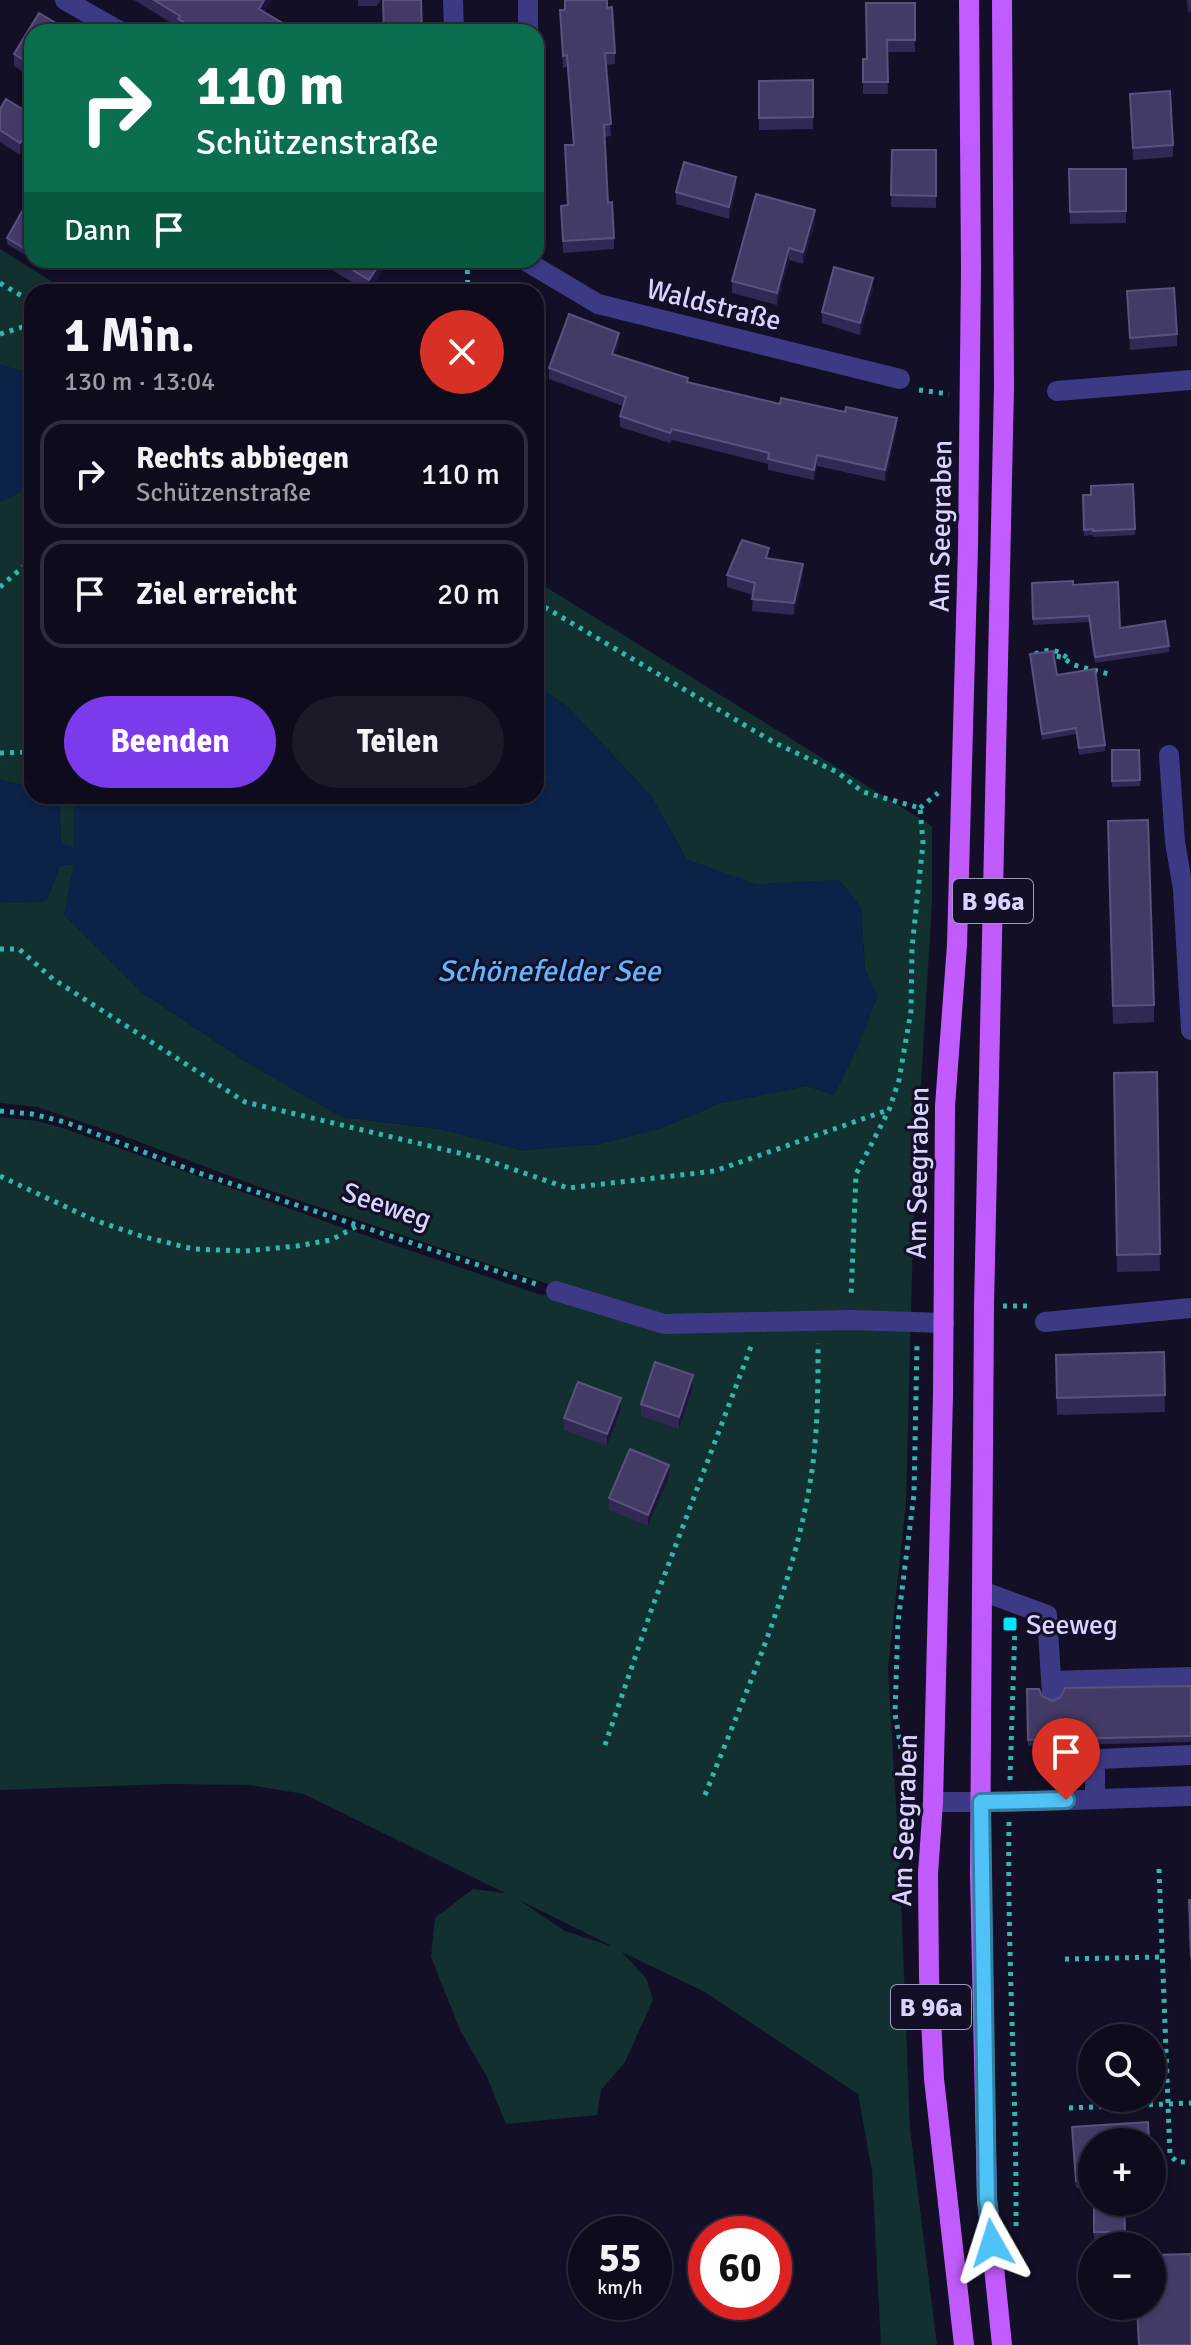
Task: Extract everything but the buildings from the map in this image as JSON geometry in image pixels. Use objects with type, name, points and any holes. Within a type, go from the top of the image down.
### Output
[{"type":"main road","name":"Am Seegraben","points":[[964,2345],[934,2079],[928,1874],[933,1802],[944,1323],[945,1106],[957,945],[968,579],[971,269],[969,0]]},
{"type":"main road","name":"B 96a","points":[[1002,0],[1004,398],[984,1306],[981,1802],[987,2199],[1002,2345]]},
{"type":"street","points":[[65,0],[107,24]]},
{"type":"street","points":[[453,0],[454,24]]},
{"type":"street","points":[[528,0],[528,24]]},
{"type":"street","name":"Waldstraße","points":[[540,268],[598,304],[900,379]]},
{"type":"street","points":[[1057,391],[1191,380]]},
{"type":"street","points":[[1169,755],[1175,842],[1187,888],[1191,1030]]},
{"type":"street","points":[[556,1291],[664,1324],[818,1320],[944,1323]]},
{"type":"street","points":[[1045,1322],[1191,1308]]},
{"type":"street","points":[[982,1591],[1047,1615],[1052,1688],[1191,1677]]},
{"type":"street","points":[[1053,1745],[1053,1761],[1191,1755]]},
{"type":"street","points":[[1095,1759],[1095,1799]]},
{"type":"street","points":[[933,1802],[1191,1796]]},
{"type":"path","points":[[0,283],[24,297]]},
{"type":"path","points":[[0,334],[24,326]]},
{"type":"path","points":[[926,391],[949,394],[949,407]]},
{"type":"path","points":[[0,587],[24,567]]},
{"type":"path","points":[[544,607],[775,743],[837,772],[863,792],[920,808]]},
{"type":"path","points":[[1026,653],[1061,657],[1074,665],[1109,674]]},
{"type":"path","points":[[0,753],[24,752]]},
{"type":"path","points":[[920,808],[941,790],[940,806]]},
{"type":"path","points":[[851,1320],[856,1174],[889,1110],[899,1080],[911,1011],[912,948],[923,843],[920,808]]},
{"type":"path","points":[[0,949],[19,949],[53,979],[245,1102],[480,1158],[568,1188],[715,1171],[889,1110]]},
{"type":"path","name":"Seeweg","points":[[0,1111],[65,1122],[199,1173],[556,1291]]},
{"type":"path","points":[[0,1176],[94,1220],[193,1249],[245,1251],[297,1246],[331,1240],[359,1225]]},
{"type":"path","points":[[705,1795],[766,1643],[793,1562],[811,1481],[817,1400],[818,1320]]},
{"type":"path","points":[[605,1745],[652,1608],[761,1321]]},
{"type":"path","points":[[908,1802],[895,1714],[898,1622],[914,1494],[918,1323]]},
{"type":"path","points":[[1009,1802],[1008,1890],[1016,2232]]},
{"type":"path","points":[[1159,1869],[1170,2155],[1177,2162],[1191,2162]]},
{"type":"path","points":[[1065,1959],[1162,1957]]},
{"type":"path","points":[[1069,2108],[1191,2103]]},
{"type":"green space","points":[[0,249],[24,264],[24,268],[30,268],[56,284],[24,284],[24,372],[0,365]]},
{"type":"green space","points":[[24,490],[24,785],[0,780],[0,502]]},
{"type":"green space","points":[[544,586],[932,826],[932,902],[914,1200],[906,1503],[888,1669],[910,2129],[937,2345],[881,2345],[872,2171],[858,2094],[705,1992],[622,1952],[646,1978],[653,2000],[625,2062],[601,2090],[597,2115],[506,2124],[487,2077],[460,2030],[431,1957],[435,1918],[473,1889],[505,1893],[304,1794],[250,1785],[168,1784],[0,1790],[0,1117],[37,1121],[63,1128],[538,1294],[630,1304],[545,1283],[262,1188],[37,1107],[0,1103],[0,902],[46,901],[60,866],[74,864],[64,915],[140,991],[245,1061],[342,1117],[440,1129],[522,1150],[599,1144],[661,1128],[720,1103],[807,1086],[834,1095],[877,997],[865,970],[861,908],[839,880],[757,885],[687,860],[651,796],[568,707],[544,690]],"holes":[[[519,1900],[611,1946],[565,1931]]]},
{"type":"green space","points":[[59,804],[75,804],[74,848],[61,844]]},
{"type":"water","points":[[0,365],[24,372],[24,490],[0,502]]},
{"type":"water","name":"Schönefelder See","points":[[544,690],[568,707],[651,796],[687,860],[757,884],[839,880],[861,908],[865,970],[877,997],[834,1095],[807,1086],[720,1103],[661,1128],[599,1144],[522,1150],[440,1129],[342,1117],[245,1061],[140,991],[64,915],[74,864],[60,866],[46,901],[0,902],[0,780],[24,785],[24,804],[59,804],[61,844],[74,847],[75,804],[544,804]]},
{"type":"place","name":"Seeweg","points":[[1010,1624]]},
{"type":"route","points":[[992,2243],[987,2199],[981,1802],[1066,1800]]}]
